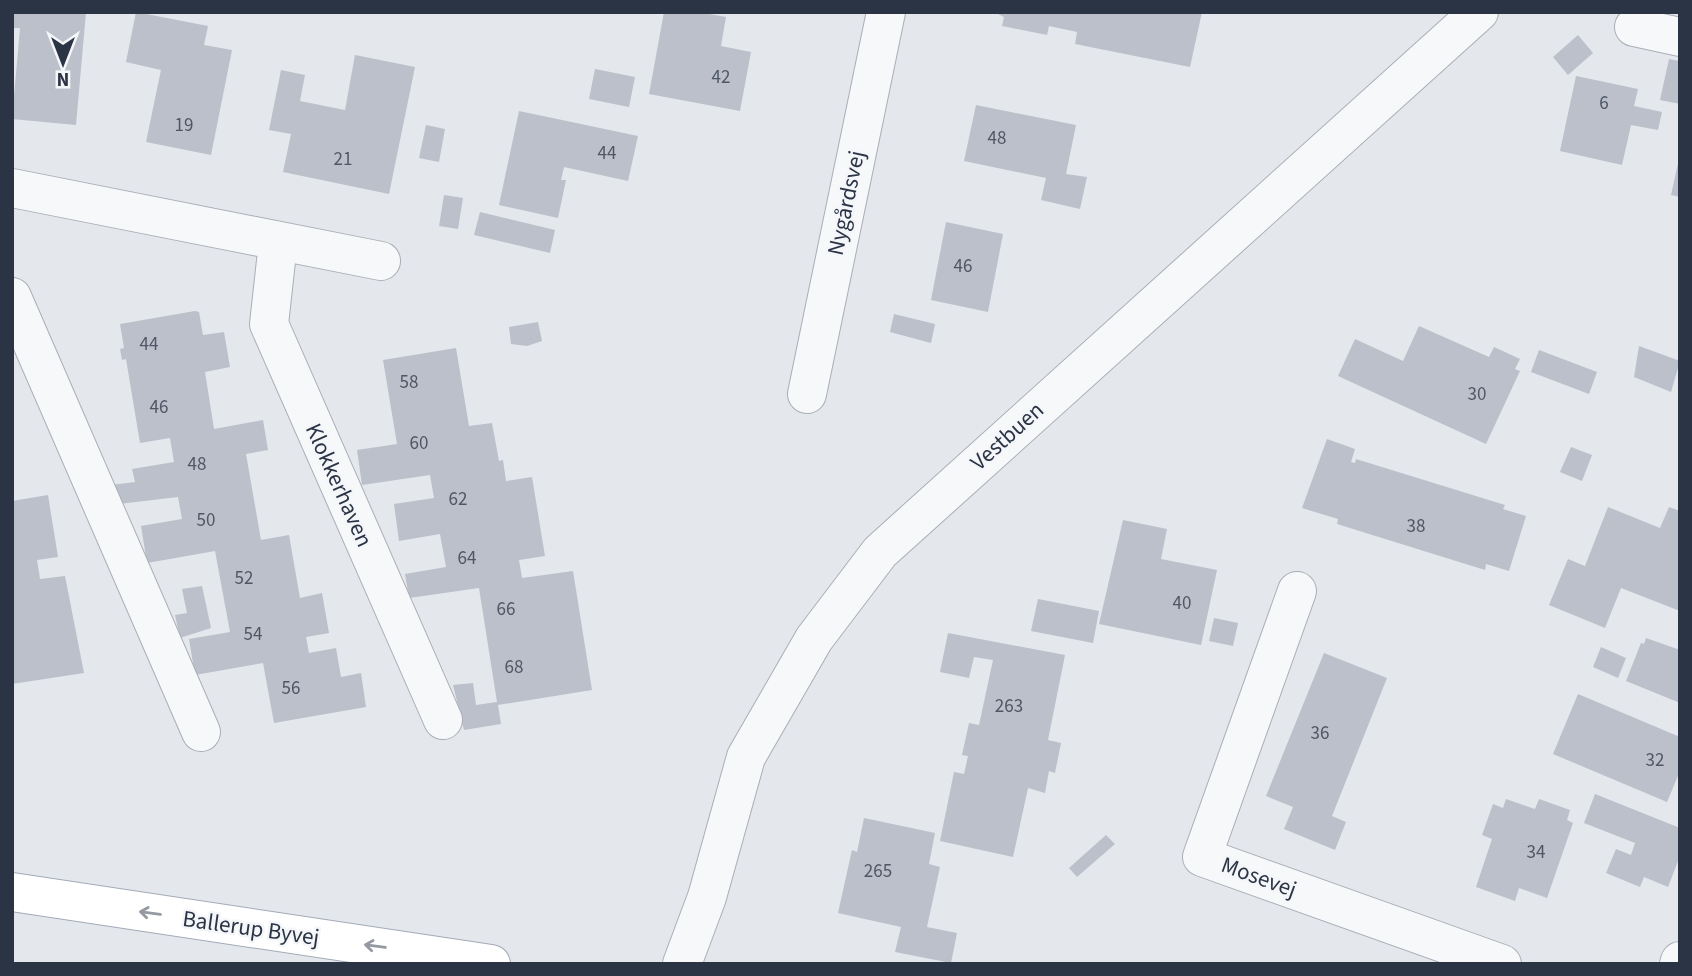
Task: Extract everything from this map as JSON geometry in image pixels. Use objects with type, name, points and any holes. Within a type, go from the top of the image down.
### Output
[{"type":"main road","name":"Ballerup Byvej","points":[[12,892],[491,964]]},
{"type":"street","name":"Nygårdsvej","points":[[807,394],[886,12]]},
{"type":"street","name":"Vestbuen","points":[[682,964],[707,897],[746,757],[814,639],[880,552],[1479,12]]},
{"type":"street","points":[[1634,27],[1680,37]]},
{"type":"street","points":[[12,188],[278,243],[381,261]]},
{"type":"street","name":"Klokkerhaven","points":[[278,243],[268,324],[443,720]]},
{"type":"street","points":[[12,297],[201,732]]},
{"type":"street","name":"Mosevej","points":[[1297,591],[1202,857],[1502,964]]},
{"type":"building","points":[[12,12],[86,12],[76,125],[12,119],[20,28],[12,28]]},
{"type":"building","points":[[136,12],[208,26],[204,45],[232,50],[211,155],[146,142],[161,70],[126,62]]},
{"type":"building","points":[[664,12],[699,12],[726,17],[721,46],[751,52],[740,111],[649,94]]},
{"type":"building","points":[[994,12],[1202,12],[1190,67],[1075,44],[1077,32],[1049,26],[1047,35],[1002,26],[1004,17]]},
{"type":"building","points":[[1578,35],[1593,53],[1568,75],[1553,57]]},
{"type":"building","points":[[355,55],[415,67],[389,194],[283,172],[291,134],[269,130],[281,70],[305,75],[300,101],[345,110]]},
{"type":"building","points":[[1669,59],[1680,61],[1680,104],[1660,100]]},
{"type":"building","points":[[595,69],[635,77],[629,107],[589,99]]},
{"type":"building","points":[[1576,76],[1638,89],[1634,106],[1662,112],[1658,130],[1631,125],[1622,165],[1560,151]]},
{"type":"building","points":[[976,105],[1076,125],[1066,174],[1087,177],[1080,209],[1041,200],[1046,178],[964,161]]},
{"type":"building","points":[[519,111],[638,136],[628,181],[564,167],[561,180],[566,180],[558,218],[499,205]]},
{"type":"building","points":[[426,125],[445,129],[439,162],[419,158]]},
{"type":"building","points":[[1680,159],[1680,197],[1671,195]]},
{"type":"building","points":[[444,195],[463,198],[458,229],[439,226]]},
{"type":"building","points":[[480,212],[555,230],[550,253],[474,235]]},
{"type":"building","points":[[946,222],[1003,234],[988,312],[931,300]]},
{"type":"building","points":[[199,312],[203,335],[224,332],[230,367],[205,372],[214,429],[263,420],[268,450],[246,454],[261,540],[289,535],[300,598],[322,593],[329,633],[306,637],[309,653],[336,648],[341,677],[361,673],[366,707],[274,723],[263,663],[195,675],[189,639],[230,632],[215,551],[147,563],[141,526],[182,519],[178,497],[119,504],[111,485],[135,482],[132,469],[174,462],[170,438],[140,443],[126,359],[122,360],[120,349],[124,348],[120,324]]},
{"type":"building","points":[[894,314],[935,324],[931,343],[890,332]]},
{"type":"building","points":[[538,322],[542,341],[527,346],[511,344],[509,327]]},
{"type":"building","points":[[1419,326],[1489,357],[1494,347],[1520,359],[1515,369],[1520,371],[1486,444],[1338,376],[1355,339],[1403,361]]},
{"type":"building","points":[[1639,346],[1680,361],[1671,392],[1634,377]]},
{"type":"building","points":[[456,348],[469,426],[492,423],[499,461],[503,460],[506,481],[532,477],[545,556],[519,560],[522,578],[573,571],[592,690],[498,705],[501,724],[464,730],[453,685],[473,683],[476,705],[497,702],[479,588],[409,598],[405,574],[446,567],[440,534],[399,541],[394,504],[434,498],[430,475],[362,485],[357,450],[397,444],[383,360]]},
{"type":"building","points":[[1539,350],[1597,372],[1589,394],[1531,372]]},
{"type":"building","points":[[1327,439],[1355,449],[1351,462],[1355,463],[1356,459],[1505,505],[1503,509],[1526,516],[1509,571],[1486,564],[1485,570],[1337,524],[1338,519],[1302,508]]},
{"type":"building","points":[[1571,447],[1592,455],[1582,481],[1560,472]]},
{"type":"building","points":[[48,495],[58,557],[37,560],[40,579],[65,576],[84,673],[12,684],[12,501]]},
{"type":"building","points":[[1608,507],[1660,528],[1669,507],[1680,511],[1680,611],[1621,588],[1605,628],[1549,605],[1568,559],[1585,566]]},
{"type":"building","points":[[1123,520],[1167,529],[1161,559],[1217,570],[1201,645],[1099,624]]},
{"type":"building","points":[[202,586],[211,628],[180,638],[175,615],[187,613],[182,589]]},
{"type":"building","points":[[1038,599],[1099,611],[1093,643],[1031,631]]},
{"type":"building","points":[[1214,618],[1238,623],[1233,646],[1209,641]]},
{"type":"building","points":[[948,633],[1065,655],[1048,740],[1061,743],[1055,773],[1049,771],[1045,793],[1028,788],[1013,857],[940,841],[954,772],[964,774],[968,756],[962,755],[969,723],[979,725],[993,660],[974,657],[969,678],[940,672]]},
{"type":"building","points":[[1646,638],[1680,650],[1680,703],[1626,681],[1641,643],[1644,644]]},
{"type":"building","points":[[1601,647],[1626,658],[1618,678],[1593,667]]},
{"type":"building","points":[[1324,653],[1387,678],[1332,816],[1346,822],[1335,850],[1284,829],[1293,807],[1266,796]]},
{"type":"building","points":[[1578,694],[1680,737],[1680,771],[1667,802],[1553,754]]},
{"type":"building","points":[[1595,794],[1680,828],[1680,856],[1668,887],[1644,877],[1640,887],[1606,873],[1616,849],[1631,855],[1635,843],[1584,823]]},
{"type":"building","points":[[1506,799],[1535,809],[1539,799],[1570,810],[1567,820],[1573,823],[1547,898],[1519,888],[1515,901],[1476,887],[1492,839],[1482,835],[1493,804],[1503,808]]},
{"type":"building","points":[[864,818],[935,833],[929,864],[940,867],[927,927],[957,933],[951,963],[895,952],[901,927],[838,913],[852,850],[857,852]]},
{"type":"building","points":[[1106,835],[1115,844],[1077,877],[1069,868]]}]
